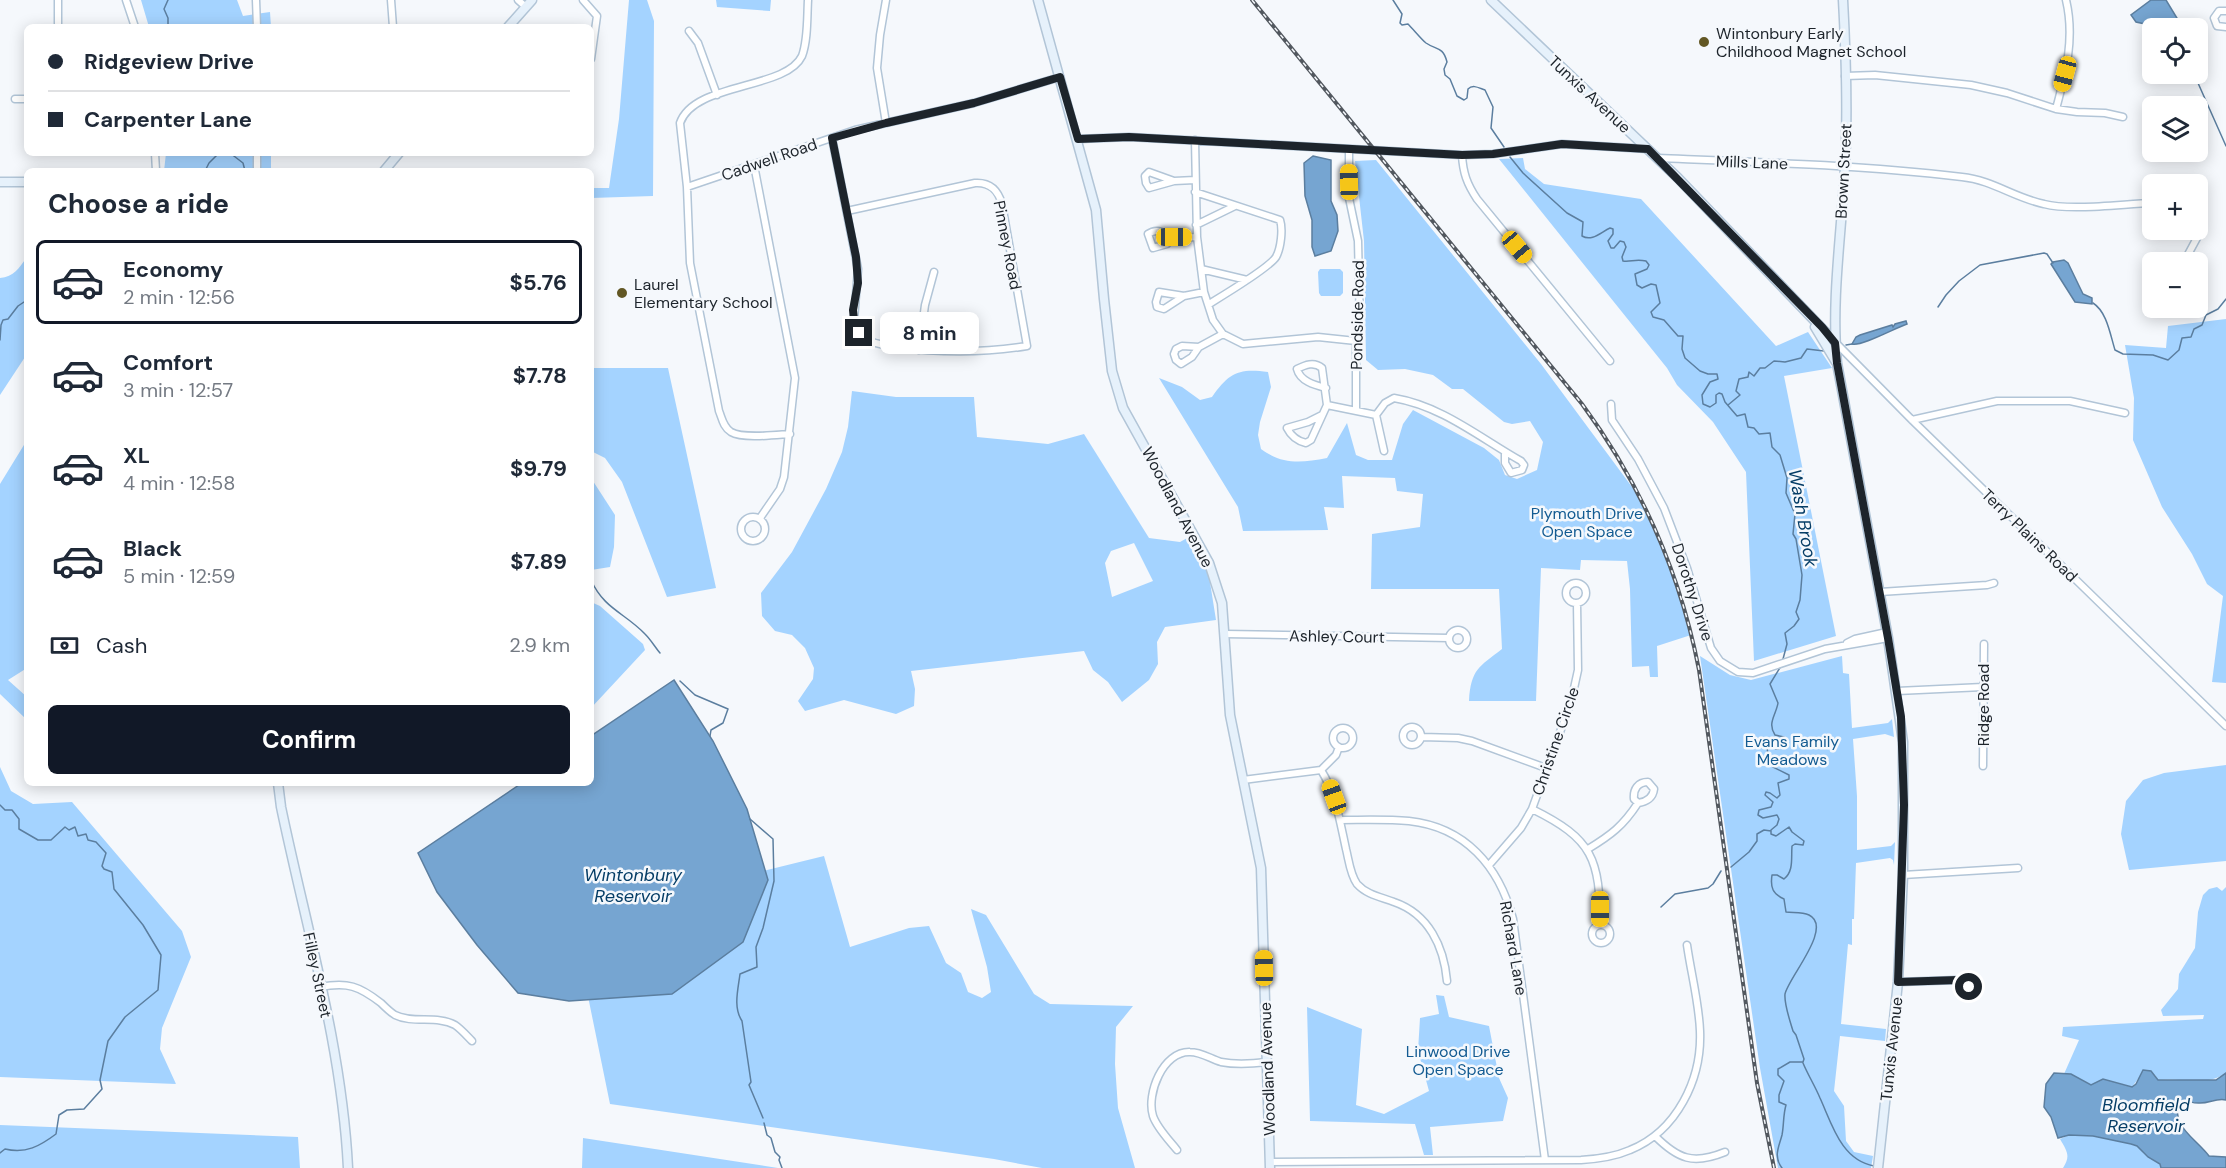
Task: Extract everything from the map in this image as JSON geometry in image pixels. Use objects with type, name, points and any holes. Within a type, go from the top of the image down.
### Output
[{"type":"street","points":[[58,0],[58,24]]},
{"type":"street","points":[[126,0],[134,24]]},
{"type":"street","points":[[256,0],[257,24]]},
{"type":"street","points":[[392,0],[393,24]]},
{"type":"street","points":[[518,0],[526,7]]},
{"type":"street","points":[[511,24],[532,0]]},
{"type":"street","points":[[583,0],[597,16],[594,37]]},
{"type":"street","points":[[790,434],[741,435],[730,432],[724,426],[719,411],[690,263],[687,187],[680,123],[683,114],[694,103],[782,73],[796,64],[804,49],[808,0]]},
{"type":"street","points":[[886,0],[877,68],[886,123]]},
{"type":"street","name":"Woodland Avenue","points":[[1038,0],[1096,210],[1105,311],[1112,371],[1117,390],[1123,408],[1209,563],[1222,603],[1230,715],[1261,868],[1270,1165]]},
{"type":"street","name":"Tunxis Avenue","points":[[1491,0],[1658,158],[1835,343],[1888,635],[1897,691],[1904,768],[1903,875],[1898,982],[1879,1166]]},
{"type":"street","name":"Brown Street","points":[[1835,343],[1837,275],[1845,166],[1843,0]]},
{"type":"street","points":[[2056,109],[2070,52],[2070,21],[2066,0]]},
{"type":"street","points":[[2226,11],[2219,11],[2214,18],[2217,26],[2226,27]]},
{"type":"street","points":[[689,31],[698,43],[717,95]]},
{"type":"street","points":[[1845,76],[1875,75],[1971,85],[2007,93],[2056,109],[2123,117]]},
{"type":"street","name":"Cadwell Road","points":[[687,187],[832,138],[974,103],[1060,77]]},
{"type":"street","points":[[15,99],[24,99]]},
{"type":"street","points":[[1078,139],[1129,137],[1462,155],[1493,154],[1562,144],[1648,149]]},
{"type":"street","points":[[832,138],[858,269],[853,310],[856,328],[869,341],[919,350],[925,305],[934,272]]},
{"type":"street","points":[[1195,140],[1196,225],[1204,292],[1213,320],[1223,334],[1243,344],[1318,337],[1356,341]]},
{"type":"street","name":"Pondside Road","points":[[1349,149],[1349,198],[1358,241],[1360,327],[1356,341],[1356,410]]},
{"type":"street","points":[[1462,155],[1465,179],[1477,199],[1610,361]]},
{"type":"street","points":[[386,168],[396,156]]},
{"type":"street","name":"Mills Lane","points":[[1658,158],[1845,166],[1977,179],[2047,205],[2142,203]]},
{"type":"street","points":[[754,165],[794,365],[795,395],[784,477],[780,489],[760,518]]},
{"type":"street","points":[[1174,181],[1196,180]]},
{"type":"street","points":[[0,182],[24,182]]},
{"type":"street","name":"Pinney Road","points":[[847,212],[975,183],[990,185],[996,190],[1002,204],[1027,346],[957,353],[919,350]]},
{"type":"street","points":[[1195,192],[1280,220],[1282,227],[1276,257],[1247,280],[1209,304]]},
{"type":"street","points":[[1196,225],[1235,206]]},
{"type":"street","points":[[1174,237],[1197,237]]},
{"type":"street","points":[[1201,269],[1247,280]]},
{"type":"street","points":[[1184,296],[1204,292]]},
{"type":"street","points":[[1801,305],[1837,363]]},
{"type":"street","points":[[1199,347],[1223,334]]},
{"type":"street","name":"Terry Plains Road","points":[[1835,343],[2226,726]]},
{"type":"street","points":[[1322,415],[1287,428],[1299,442],[1306,443],[1311,440],[1327,405],[1326,388],[1322,368],[1310,364],[1297,369],[1298,375],[1305,380],[1326,388]]},
{"type":"street","points":[[1384,451],[1376,416],[1385,403],[1394,398],[1402,399],[1463,424],[1505,452]]},
{"type":"street","points":[[1912,420],[1997,401],[2070,401],[2125,413]]},
{"type":"street","name":"Dorothy Drive","points":[[1611,404],[1612,420],[1638,459],[1660,499],[1688,568],[1715,655],[1725,666],[1738,672],[1753,673],[1787,661],[1888,635]]},
{"type":"street","points":[[1327,405],[1376,416]]},
{"type":"street","points":[[749,517],[760,518],[765,525],[762,538],[754,541],[746,539],[741,529],[743,522],[749,517]]},
{"type":"street","points":[[1880,592],[1994,583]]},
{"type":"street","name":"Christine Circle","points":[[1489,865],[1510,843],[1532,809],[1576,684],[1578,670],[1576,603]]},
{"type":"street","name":"Ashley Court","points":[[1225,634],[1449,638]]},
{"type":"street","name":"Ridge Road","points":[[1983,766],[1984,644]]},
{"type":"street","points":[[1897,691],[1983,687]]},
{"type":"street","points":[[1422,736],[1472,741],[1546,768]]},
{"type":"street","points":[[1243,780],[1299,775],[1322,770],[1336,755],[1339,747]]},
{"type":"street","points":[[1322,770],[1329,783],[1351,870],[1358,885],[1371,894],[1405,907],[1424,921],[1442,950],[1447,981]]},
{"type":"street","name":"Filley Street","points":[[278,786],[283,817],[331,1035],[343,1108],[348,1168]]},
{"type":"street","points":[[1588,849],[1615,832],[1627,821],[1638,803]]},
{"type":"street","points":[[1532,809],[1558,822],[1588,849],[1599,878],[1600,925]]},
{"type":"street","name":"Richard Lane","points":[[1340,820],[1410,821],[1439,828],[1465,843],[1489,865],[1505,894],[1513,919],[1545,1160]]},
{"type":"street","points":[[1903,875],[2018,868]]},
{"type":"street","points":[[1270,1165],[1602,1158],[1633,1149],[1655,1136],[1676,1114],[1684,1101],[1698,1065],[1700,1031],[1687,945]]},
{"type":"street","points":[[1898,982],[1958,980],[1965,982],[1973,996]]},
{"type":"street","points":[[320,987],[337,984],[353,986],[364,990],[395,1015],[441,1020],[455,1025],[472,1041]]},
{"type":"street","points":[[1177,1150],[1154,1118],[1152,1109],[1152,1098],[1165,1065],[1173,1057],[1189,1052],[1235,1064],[1267,1062]]},
{"type":"street","points":[[1655,1136],[1671,1152],[1679,1156],[1699,1159],[1725,1152]]},
{"type":"green space","points":[[141,0],[237,0],[243,16],[270,12],[271,24],[148,24]]},
{"type":"green space","points":[[629,0],[647,0],[654,21],[653,196],[594,198],[594,188],[609,188],[619,119]]},
{"type":"green space","points":[[716,0],[771,0],[770,11],[717,7]]},
{"type":"green space","points":[[166,156],[271,156],[271,168],[164,168]]},
{"type":"green space","points":[[1523,158],[1525,169],[1544,184],[1641,199],[1776,346],[1808,332],[1832,368],[1784,376],[1836,636],[1754,661],[1746,472],[1713,422],[1677,385],[1667,368],[1499,159]]},
{"type":"green space","name":"Plymouth Drive Open Space","points":[[1376,160],[1541,364],[1635,491],[1670,564],[1691,635],[1657,646],[1658,677],[1650,677],[1649,666],[1632,667],[1627,561],[1581,560],[1580,570],[1541,568],[1536,701],[1469,701],[1474,675],[1487,660],[1502,649],[1499,589],[1371,589],[1372,534],[1420,527],[1423,494],[1397,491],[1395,478],[1342,476],[1344,508],[1324,507],[1328,530],[1243,531],[1238,507],[1159,378],[1182,387],[1200,400],[1212,397],[1229,377],[1235,374],[1249,371],[1268,372],[1271,387],[1258,435],[1261,449],[1285,460],[1300,462],[1327,458],[1347,423],[1356,455],[1368,460],[1392,460],[1403,424],[1413,410],[1484,448],[1499,460],[1505,475],[1517,479],[1537,470],[1543,442],[1530,421],[1512,424],[1504,422],[1463,389],[1452,389],[1433,375],[1405,369],[1378,370],[1366,360],[1364,241],[1355,161]]},
{"type":"green space","points":[[24,261],[24,359],[0,395],[0,278],[13,274]]},
{"type":"green space","points":[[1320,269],[1340,269],[1343,272],[1343,293],[1340,296],[1321,296],[1318,272]]},
{"type":"green space","points":[[2226,319],[2226,683],[2212,682],[2223,596],[2207,584],[2192,554],[2162,507],[2133,440],[2134,398],[2125,345],[2166,348],[2168,326]]},
{"type":"green space","points":[[594,368],[668,368],[716,588],[667,597],[622,482],[605,458],[594,452]]},
{"type":"green space","points":[[852,391],[896,397],[974,397],[977,437],[1048,444],[1084,434],[1149,538],[1180,542],[1189,537],[1209,576],[1216,620],[1165,627],[1157,642],[1158,664],[1149,680],[1122,702],[1108,682],[1093,670],[1084,651],[911,671],[915,689],[914,706],[896,714],[844,700],[805,711],[798,701],[813,679],[814,668],[805,648],[792,635],[775,631],[762,616],[761,593],[792,552],[826,489],[842,452],[848,427]],"holes":[[[1134,543],[1153,581],[1112,597],[1105,563],[1111,551]]]},
{"type":"green space","points":[[24,445],[24,670],[8,680],[24,694],[24,717],[0,694],[0,484]]},
{"type":"green space","points":[[594,483],[615,515],[614,547],[610,567],[594,570]]},
{"type":"green space","points":[[594,603],[643,644],[645,650],[594,705]]},
{"type":"green space","name":"Evans Family Meadows","points":[[1700,656],[1730,675],[1751,680],[1842,656],[1843,673],[1849,674],[1852,728],[1888,723],[1892,719],[1894,737],[1885,734],[1853,739],[1857,796],[1857,850],[1891,846],[1895,842],[1894,865],[1890,858],[1856,863],[1852,945],[1848,944],[1841,1024],[1886,1029],[1885,1041],[1840,1036],[1834,1091],[1844,1106],[1846,1141],[1854,1152],[1873,1156],[1871,1168],[1778,1168],[1760,1068]]},
{"type":"green space","points":[[2226,765],[2226,861],[2129,870],[2121,834],[2126,801],[2143,780],[2164,773]]},
{"type":"green space","points":[[0,767],[11,791],[33,804],[72,802],[182,931],[191,957],[162,1028],[160,1049],[176,1084],[0,1077]]},
{"type":"green space","points":[[824,856],[850,947],[909,928],[929,926],[946,963],[961,973],[968,992],[982,998],[991,992],[987,967],[971,909],[986,915],[1034,994],[1050,1004],[1133,1006],[1116,1027],[1115,1064],[1118,1108],[1135,1168],[1042,1168],[994,1159],[610,1104],[574,928],[734,878]]},
{"type":"green space","points":[[2217,887],[2222,891],[2226,887],[2226,1073],[2202,1081],[2158,1080],[2155,1075],[2138,1079],[2132,1087],[2103,1079],[2091,1085],[2071,1074],[2064,1074],[2079,1040],[2062,1036],[2063,1027],[2203,1019],[2204,1015],[2163,1016],[2161,1010],[2178,989],[2179,974],[2195,948],[2198,912],[2203,895],[2209,889]]},
{"type":"green space","name":"Linwood Drive Open Space","points":[[1436,995],[1444,996],[1449,1017],[1489,1026],[1499,1078],[1508,1098],[1503,1121],[1430,1127],[1433,1155],[1424,1155],[1415,1124],[1310,1121],[1307,1007],[1362,1029],[1356,1105],[1384,1114],[1429,1091],[1418,1051],[1420,1018],[1439,1014]]},
{"type":"green space","points":[[0,1125],[298,1137],[300,1168],[0,1168]]},
{"type":"green space","points":[[2069,1135],[2093,1136],[2137,1146],[2148,1157],[2160,1164],[2161,1168],[2063,1168],[2067,1160],[2067,1153],[2060,1139]]},
{"type":"green space","points":[[583,1138],[778,1168],[582,1168]]},
{"type":"water","points":[[2151,0],[2166,0],[2177,18],[2142,18],[2142,23],[2136,22],[2131,15]]},
{"type":"water","points":[[1313,156],[1331,160],[1331,201],[1337,215],[1338,231],[1331,251],[1315,256],[1312,247],[1312,220],[1305,196],[1304,163]]},
{"type":"water","points":[[2064,260],[2068,263],[2083,294],[2092,298],[2092,304],[2075,302],[2051,264]]},
{"type":"water","points":[[1906,321],[1907,324],[1878,337],[1863,343],[1852,344],[1860,335],[1892,325],[1893,327],[1895,324]]},
{"type":"water","name":"Wintonbury Reservoir","points":[[674,680],[713,741],[747,809],[768,880],[743,942],[672,994],[569,1001],[518,993],[477,945],[437,892],[418,853],[518,786],[594,786],[594,734]]},
{"type":"water","name":"Bloomfield Reservoir","points":[[2143,1070],[2151,1071],[2158,1080],[2216,1080],[2226,1073],[2226,1100],[2200,1103],[2182,1101],[2175,1104],[2179,1121],[2186,1132],[2209,1156],[2226,1157],[2226,1168],[2161,1168],[2160,1164],[2131,1144],[2093,1136],[2069,1135],[2058,1138],[2051,1117],[2044,1107],[2046,1084],[2054,1073],[2071,1074],[2091,1085],[2103,1079],[2132,1087]]},
{"type":"waterway","points":[[168,0],[164,9],[168,24]]},
{"type":"waterway","name":"Wash Brook","points":[[1393,0],[1402,14],[1400,23],[1408,24],[1426,43],[1443,53],[1447,62],[1444,69],[1445,75],[1450,79],[1457,96],[1464,100],[1467,98],[1468,89],[1472,87],[1485,90],[1493,107],[1491,128],[1504,147]]},
{"type":"waterway","points":[[2198,84],[2226,146]]},
{"type":"waterway","points":[[206,168],[216,156]]},
{"type":"waterway","points":[[234,156],[243,163],[244,168]]},
{"type":"waterway","name":"Wash Brook","points":[[1510,157],[1523,173],[1567,213],[1583,222],[1582,236],[1589,238],[1610,228],[1613,229],[1613,234],[1608,241],[1611,248],[1614,248],[1620,241],[1624,242],[1626,247],[1622,257],[1623,261],[1646,261],[1649,265],[1647,269],[1635,274],[1637,285],[1642,288],[1651,284],[1656,285],[1660,303],[1651,312],[1653,317],[1664,320],[1678,336],[1683,336],[1682,349],[1685,358],[1700,371],[1717,374],[1718,379],[1710,382],[1702,395],[1703,404],[1710,407],[1716,403],[1716,395],[1722,394],[1725,402],[1737,416],[1745,414],[1748,427],[1754,428],[1759,434],[1770,433],[1772,447],[1780,455],[1787,478],[1786,493],[1795,514],[1793,534],[1796,539],[1802,575],[1800,600],[1796,612],[1799,619],[1785,633],[1787,644],[1783,659]]},
{"type":"waterway","points":[[1938,307],[1959,281],[1980,265],[2044,253],[2053,263]]},
{"type":"waterway","points":[[2093,303],[2105,318],[2115,350],[2123,354],[2153,355],[2168,360],[2179,350],[2182,338],[2191,337],[2194,329],[2202,325],[2206,315],[2218,309],[2226,299]]},
{"type":"waterway","points":[[0,340],[3,320],[8,319],[24,302]]},
{"type":"waterway","points":[[1846,345],[1852,344]]},
{"type":"waterway","points":[[1728,405],[1740,395],[1736,391],[1739,379],[1748,377],[1749,372],[1754,376],[1760,368],[1765,368],[1774,361],[1785,362],[1801,358],[1807,349],[1824,351]]},
{"type":"waterway","points":[[594,586],[602,598],[645,634],[660,653]]},
{"type":"waterway","name":"Wash Brook","points":[[1781,666],[1770,684],[1778,703],[1772,727],[1775,735],[1784,737],[1785,742],[1784,746],[1778,749],[1767,745],[1768,758],[1773,767],[1789,775],[1789,779],[1778,783],[1780,795],[1777,798],[1766,792],[1765,795],[1773,802],[1771,807],[1759,810],[1758,815],[1763,818],[1777,815],[1779,819],[1777,825],[1771,830],[1771,834],[1776,836],[1789,827],[1804,841],[1803,845],[1792,846],[1791,864],[1787,876],[1784,879],[1772,875],[1771,884],[1775,893],[1784,899],[1786,912],[1809,915],[1815,921],[1816,930],[1808,953],[1785,994],[1789,1018],[1804,1059],[1803,1062],[1790,1062],[1778,1069],[1778,1075],[1784,1081],[1779,1102],[1786,1105],[1778,1152],[1779,1164],[1782,1168]]},
{"type":"waterway","points":[[680,681],[695,695],[728,709],[723,723],[711,730],[710,736]]},
{"type":"waterway","points":[[0,805],[5,810],[12,810],[19,819],[19,829],[38,840],[51,840],[65,827],[69,830],[75,827],[78,836],[86,834],[88,840],[96,842],[106,853],[102,866],[112,872],[114,889],[143,925],[161,955],[158,990],[125,1017],[108,1041],[100,1080],[102,1089],[84,1109],[67,1110],[59,1115],[56,1134],[44,1142],[26,1150],[5,1149],[0,1153]]},
{"type":"waterway","points":[[750,819],[773,839],[774,881],[756,947],[757,967],[740,974],[737,998],[751,1082],[749,1085],[763,1118]]},
{"type":"waterway","points":[[1731,867],[1749,852],[1757,841],[1757,834],[1764,830],[1771,831]]},
{"type":"waterway","points":[[1661,907],[1675,894],[1708,888],[1721,871]]},
{"type":"waterway","points":[[1803,1063],[1839,1140],[1853,1156],[1874,1166]]},
{"type":"waterway","points":[[764,1123],[767,1135],[771,1138],[775,1152],[780,1157],[782,1168]]},
{"type":"railway","points":[[1252,0],[1582,404],[1622,466],[1656,530],[1681,598],[1699,670],[1757,1083],[1774,1168]]},
{"type":"place","name":"Wintonbury Early Childhood Magnet School","points":[[1704,42]]},
{"type":"place","name":"Laurel Elementary School","points":[[622,293]]},
{"type":"route","points":[[859,333],[853,310],[858,269],[832,138],[855,130],[974,103],[1060,77],[1078,139],[1129,137],[1462,155],[1493,154],[1562,144],[1648,149],[1760,262],[1835,343],[1901,717],[1904,805],[1898,982],[1958,980],[1965,982],[1969,987]]}]
